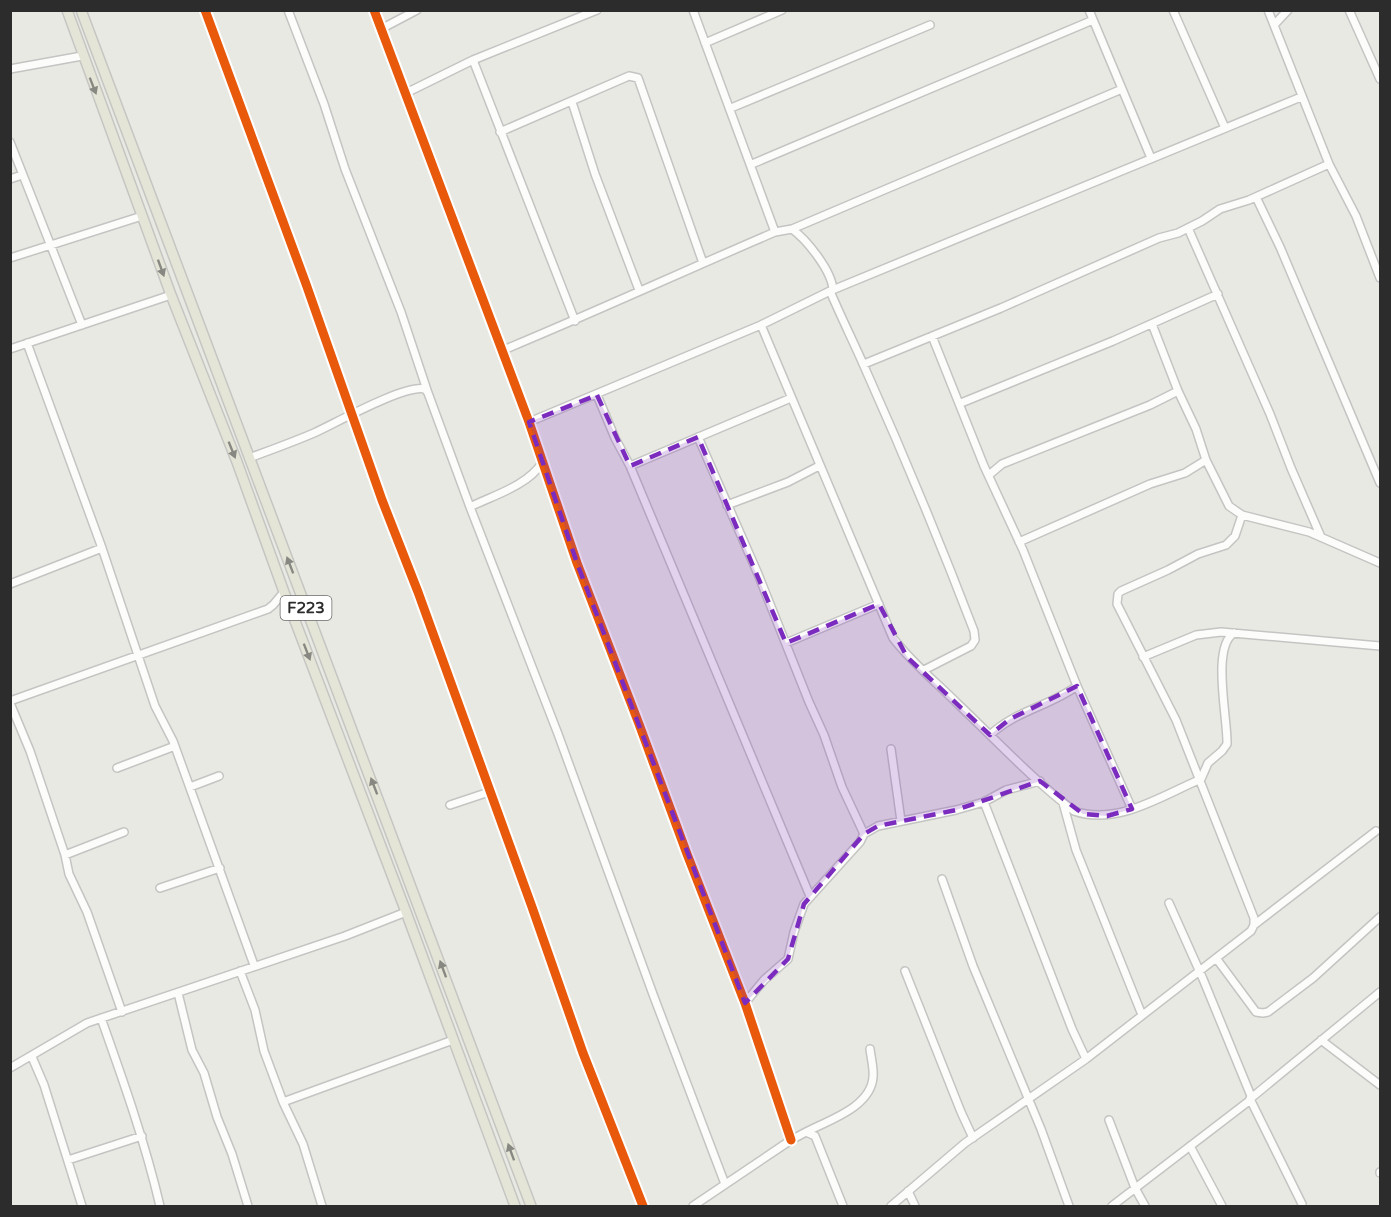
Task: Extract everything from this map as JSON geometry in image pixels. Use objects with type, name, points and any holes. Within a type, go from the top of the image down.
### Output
[{"type":"main road","name":"F223","points":[[67,10],[171,295],[237,462],[514,1206]]},
{"type":"main road","name":"F223","points":[[82,13],[531,1206]]},
{"type":"main road","points":[[70,21],[82,13]]},
{"type":"main road","points":[[320,686],[334,680]]},
{"type":"street","points":[[205,10],[306,284],[351,416],[418,592],[583,1053],[643,1206]]},
{"type":"street","points":[[288,10],[324,104],[345,169],[401,312],[425,389],[558,734],[725,1184]]},
{"type":"street","points":[[374,10],[529,422],[576,563],[745,1003],[791,1140]]},
{"type":"street","points":[[381,29],[417,10]]},
{"type":"street","points":[[406,93],[473,60],[597,10]]},
{"type":"street","points":[[693,10],[752,164],[775,232]]},
{"type":"street","points":[[1089,10],[1151,158]]},
{"type":"street","points":[[1173,10],[1225,128]]},
{"type":"street","points":[[1268,10],[1301,97],[1329,164],[1356,216],[1380,278]]},
{"type":"street","points":[[1274,25],[1288,10]]},
{"type":"street","points":[[1349,10],[1378,66],[1380,79]]},
{"type":"street","points":[[705,44],[780,11]]},
{"type":"street","points":[[752,164],[1093,20]]},
{"type":"street","points":[[731,108],[930,25]]},
{"type":"street","points":[[10,69],[82,56]]},
{"type":"street","points":[[473,60],[575,321]]},
{"type":"street","points":[[500,132],[629,76],[638,78],[704,263]]},
{"type":"street","points":[[501,351],[575,321],[639,290],[775,232],[792,229],[1122,89]]},
{"type":"street","points":[[529,422],[761,325],[830,291],[1301,97]]},
{"type":"street","points":[[572,102],[595,174],[639,290]]},
{"type":"street","points":[[10,142],[82,325]]},
{"type":"street","points":[[864,364],[1001,308],[1152,241],[1188,228],[1220,209],[1256,197],[1329,164]]},
{"type":"street","points":[[10,179],[22,175]]},
{"type":"street","points":[[1256,197],[1280,247],[1380,483]]},
{"type":"street","points":[[10,258],[142,216]]},
{"type":"street","points":[[1188,228],[1270,414],[1321,538]]},
{"type":"street","points":[[792,229],[799,234],[823,263],[833,286],[833,290],[830,291]]},
{"type":"street","points":[[830,291],[845,328],[864,364],[974,631],[975,640],[972,646],[924,670]]},
{"type":"street","points":[[961,403],[1152,324],[1218,294]]},
{"type":"street","points":[[10,349],[171,295]]},
{"type":"street","points":[[1152,324],[1178,391],[1196,429],[1206,460],[1229,506],[1242,515],[1309,532],[1380,563]]},
{"type":"street","points":[[761,325],[893,638],[907,657],[924,670],[990,735],[1074,811],[1107,816],[1132,809],[1201,779],[1208,763],[1227,744],[1222,674],[1225,645],[1228,637],[1233,633]]},
{"type":"street","points":[[932,336],[961,403],[988,476],[1019,542],[1077,686],[1132,809]]},
{"type":"street","points":[[27,343],[102,548],[158,712],[171,735],[255,965]]},
{"type":"street","points":[[249,458],[386,399],[425,389]]},
{"type":"street","points":[[988,476],[1008,462],[1150,405],[1178,391]]},
{"type":"street","points":[[597,395],[615,438],[630,466],[810,896]]},
{"type":"street","points":[[630,466],[791,398]]},
{"type":"street","points":[[698,437],[758,574],[824,735],[842,787],[864,834]]},
{"type":"street","points":[[1019,542],[1150,484],[1185,473],[1206,460]]},
{"type":"street","points":[[470,507],[527,479],[542,463]]},
{"type":"street","points":[[727,505],[788,482],[819,466]]},
{"type":"street","points":[[1242,515],[1235,536],[1226,545],[1198,554],[1118,594],[1117,604],[1176,720],[1254,918],[1254,925]]},
{"type":"street","points":[[10,584],[102,548]]},
{"type":"street","points":[[122,1012],[87,912],[69,874],[65,855],[30,751],[10,702],[226,622],[268,609],[284,592]]},
{"type":"street","points":[[786,643],[879,604]]},
{"type":"street","points":[[1143,657],[1196,635],[1210,632],[1380,646]]},
{"type":"street","points":[[990,735],[1010,719],[1050,702],[1077,686]]},
{"type":"street","points":[[117,768],[175,746]]},
{"type":"street","points":[[891,749],[901,821]]},
{"type":"street","points":[[189,787],[219,776]]},
{"type":"street","points":[[745,1003],[764,980],[788,960],[798,918],[804,904],[860,842],[864,834],[878,826],[984,802],[1000,792],[1040,782]]},
{"type":"street","points":[[450,805],[489,792]]},
{"type":"street","points":[[984,802],[1072,1029],[1086,1059]]},
{"type":"street","points":[[1063,803],[1076,850],[1142,1016]]},
{"type":"street","points":[[891,1206],[973,1138],[1086,1059],[1376,831]]},
{"type":"street","points":[[65,855],[124,832]]},
{"type":"street","points":[[160,888],[220,868]]},
{"type":"street","points":[[942,879],[973,966],[1069,1206]]},
{"type":"street","points":[[1169,903],[1250,1093],[1250,1099],[1302,1204]]},
{"type":"street","points":[[10,1068],[32,1057],[68,1033],[101,1018],[345,936],[406,912]]},
{"type":"street","points":[[1216,958],[1256,1012],[1268,1012],[1313,978],[1380,917]]},
{"type":"street","points":[[240,971],[255,1010],[264,1051],[283,1102],[303,1144],[322,1206]]},
{"type":"street","points":[[905,971],[973,1138]]},
{"type":"street","points":[[1112,1206],[1250,1099],[1380,992]]},
{"type":"street","points":[[178,993],[192,1050],[204,1073],[216,1117],[232,1154],[248,1206]]},
{"type":"street","points":[[101,1018],[142,1136],[157,1187],[160,1206]]},
{"type":"street","points":[[283,1102],[453,1040]]},
{"type":"street","points":[[1321,1040],[1380,1085]]},
{"type":"street","points":[[693,1206],[791,1140],[855,1106],[867,1096],[874,1078],[870,1049]]},
{"type":"street","points":[[32,1057],[44,1085],[82,1206]]},
{"type":"street","points":[[1109,1120],[1135,1188],[1145,1206]]},
{"type":"street","points":[[806,1132],[815,1136],[843,1206]]},
{"type":"street","points":[[68,1160],[142,1136]]},
{"type":"street","points":[[1190,1146],[1222,1206]]},
{"type":"street","points":[[909,1191],[915,1206]]},
{"type":"highlighted area","points":[[597,395],[630,466],[698,437],[786,643],[879,604],[907,657],[990,735],[1010,719],[1077,686],[1132,809],[1107,816],[1083,814],[1040,781],[956,810],[878,826],[864,834],[804,904],[788,959],[745,1003],[577,563],[529,422]]},
{"type":"cycle path","points":[[205,10],[306,284],[382,500],[418,592],[583,1053],[643,1206]]},
{"type":"cycle path","points":[[374,10],[529,422],[577,563],[745,1003],[791,1140]]}]
